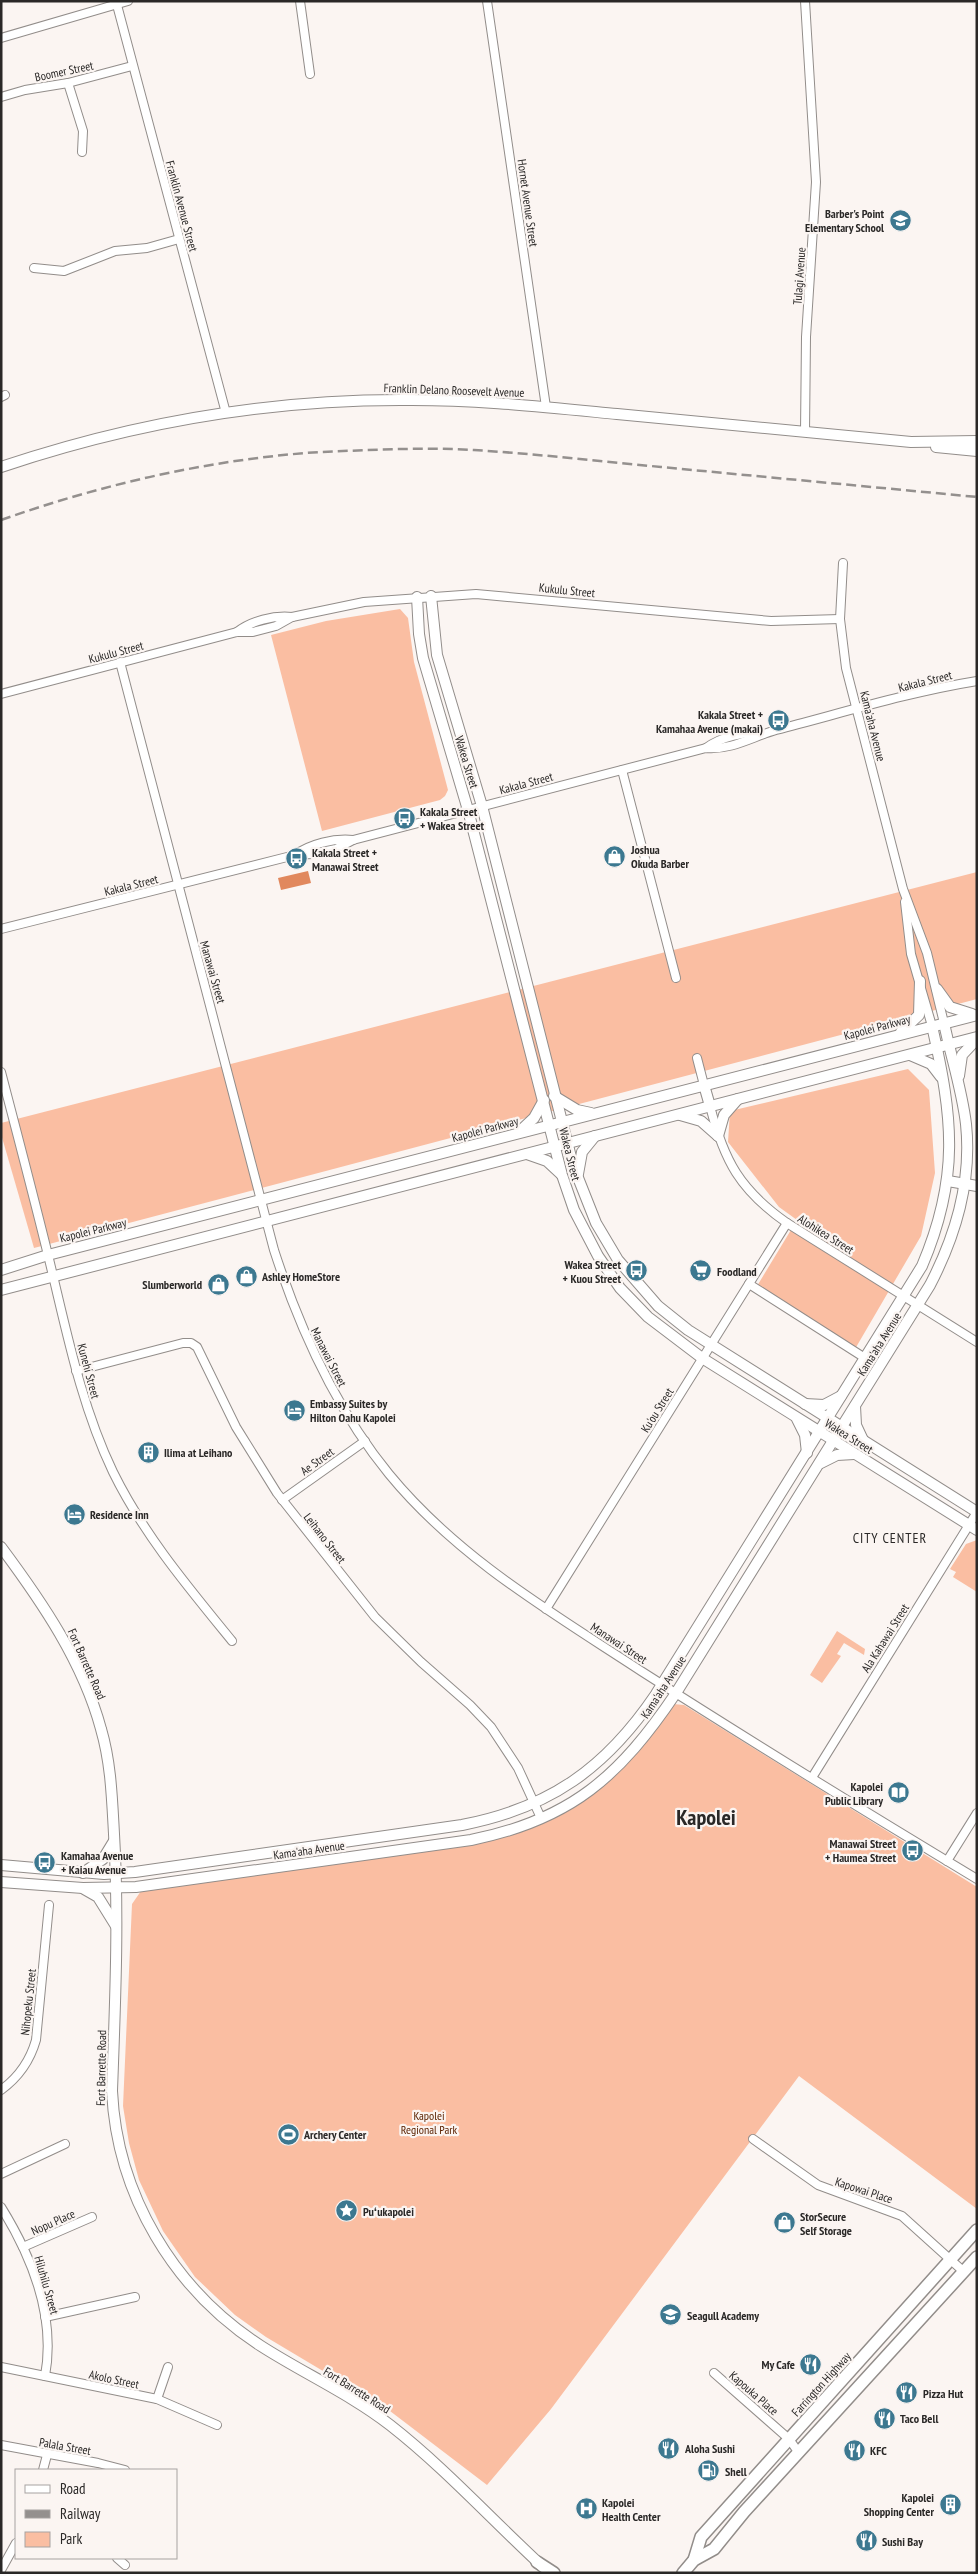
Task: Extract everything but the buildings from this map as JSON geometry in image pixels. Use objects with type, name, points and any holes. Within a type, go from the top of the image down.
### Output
[{"type":"main road","name":"Farrington Highway","points":[[694,2560],[701,2537],[977,2230]]},
{"type":"main road","name":"Farrington Highway","points":[[683,2573],[694,2560],[714,2549],[798,2453],[977,2257]]},
{"type":"main road","points":[[537,2562],[547,2573]]},
{"type":"main road","points":[[537,2562],[554,2573]]},
{"type":"street","points":[[1,38],[128,1]]},
{"type":"street","points":[[300,1],[310,74]]},
{"type":"street","name":"Hornet Avenue Street","points":[[487,1],[546,407]]},
{"type":"street","name":"Tulagi Avenue","points":[[805,1],[816,182],[806,337],[805,432]]},
{"type":"street","name":"Franklin Avenue Street","points":[[117,5],[226,414]]},
{"type":"street","name":"Boomer Street","points":[[1,97],[25,90],[68,83],[132,66]]},
{"type":"street","points":[[68,83],[83,131],[82,152]]},
{"type":"street","points":[[34,268],[64,271],[115,251],[146,248],[179,239]]},
{"type":"street","name":"Franklin Delano Roosevelt Avenue","points":[[1,467],[107,437],[226,414],[312,404],[392,400],[463,401],[546,407],[911,442],[977,451]]},
{"type":"street","name":"Franklin Delano Roosevelt Avenue","points":[[911,442],[977,441]]},
{"type":"street","name":"Kama'aha Avenue","points":[[1,1882],[83,1888],[117,1888],[471,1840],[507,1832],[542,1818],[576,1800],[615,1770],[640,1744],[676,1693],[937,1272],[950,1241],[964,1184],[967,1142],[958,1082],[937,989],[921,935],[904,892],[846,668],[840,619],[843,563]]},
{"type":"street","name":"Kukulu Street","points":[[1,694],[237,632],[253,632],[276,626],[292,617],[364,602],[418,597],[498,595],[771,621],[840,619]]},
{"type":"street","name":"Wakea Street","points":[[432,596],[437,655],[482,806],[529,987],[561,1122],[578,1177],[596,1223],[626,1271],[658,1306],[711,1345],[977,1512]]},
{"type":"street","name":"Wakea Street","points":[[418,597],[419,634],[423,658],[468,810],[562,1175],[582,1227],[598,1256],[620,1288],[663,1330],[702,1358],[796,1418],[973,1527]]},
{"type":"street","name":"Manawai Street","points":[[120,662],[266,1221],[286,1286],[308,1343],[333,1392],[365,1441],[405,1493],[444,1532],[486,1568],[676,1693],[977,1879]]},
{"type":"street","name":"Kakala Street","points":[[1,929],[295,855],[310,847],[334,841],[352,840],[706,748],[729,738],[754,733],[763,734],[977,681]]},
{"type":"street","points":[[622,770],[676,978]]},
{"type":"street","name":"Kama'aha Avenue","points":[[1,1865],[83,1873],[117,1873],[462,1825],[498,1817],[535,1804],[571,1783],[601,1761],[629,1733],[662,1684],[905,1296],[922,1266],[935,1233],[948,1181],[950,1125],[937,1047],[908,938],[904,892]]},
{"type":"street","points":[[898,1035],[918,1015],[920,981]]},
{"type":"street","points":[[937,989],[950,1007],[976,1015]]},
{"type":"street","name":"Kapolei Parkway","points":[[1,1270],[48,1255],[976,1015]]},
{"type":"street","points":[[1,1290],[977,1038]]},
{"type":"street","points":[[958,1082],[962,1055],[977,1038]]},
{"type":"street","points":[[909,1055],[931,1064],[944,1083]]},
{"type":"street","points":[[697,1058],[710,1106]]},
{"type":"street","name":"Kunehi Street","points":[[1,1072],[76,1371],[102,1447],[136,1515],[166,1560],[232,1641]]},
{"type":"street","points":[[554,1094],[576,1110],[595,1114]]},
{"type":"street","points":[[518,1133],[534,1118],[543,1098]]},
{"type":"street","points":[[677,1114],[701,1121],[718,1136],[724,1115],[738,1099]]},
{"type":"street","name":"Alohikea Street","points":[[710,1106],[718,1136],[728,1161],[741,1183],[759,1202],[787,1223],[977,1342]]},
{"type":"street","points":[[578,1177],[582,1152],[596,1136]]},
{"type":"street","points":[[526,1154],[547,1161],[562,1175]]},
{"type":"street","points":[[948,1181],[977,1186]]},
{"type":"street","name":"Ku'ou Street","points":[[546,1609],[787,1223]]},
{"type":"street","points":[[749,1284],[865,1358]]},
{"type":"street","name":"Leihano Street","points":[[76,1371],[183,1343],[194,1344],[200,1350],[236,1427],[282,1500],[376,1617],[411,1653],[470,1705],[491,1727],[510,1754],[542,1818]]},
{"type":"street","points":[[802,1403],[814,1406],[824,1405],[844,1394]]},
{"type":"street","points":[[855,1406],[856,1425],[863,1441]]},
{"type":"street","points":[[796,1418],[805,1435],[807,1453]]},
{"type":"street","name":"Ae Street","points":[[282,1500],[365,1441]]},
{"type":"street","points":[[818,1465],[837,1455],[854,1454]]},
{"type":"street","name":"Ala Kahawai Street","points":[[813,1776],[973,1527],[977,1512]]},
{"type":"street","name":"Fort Barrette Road","points":[[1,1547],[57,1628],[84,1683],[101,1728],[108,1760],[117,1873],[112,2091],[114,2122],[122,2158],[134,2194],[161,2246],[195,2291],[220,2316],[262,2347],[389,2424],[458,2484],[537,2562]]},
{"type":"street","points":[[947,1861],[977,1813]]},
{"type":"street","points":[[83,1873],[103,1859],[115,1840]]},
{"type":"street","points":[[83,1888],[98,1897],[116,1927]]},
{"type":"street","name":"Nihopeku Street","points":[[1,2090],[21,2072],[36,2040],[49,1905]]},
{"type":"street","name":"Kapowai Place","points":[[753,2139],[818,2185],[902,2216],[963,2271]]},
{"type":"street","points":[[1,2174],[65,2144]]},
{"type":"street","name":"Hiluhilu Street","points":[[1,2207],[23,2247],[35,2278],[45,2317],[49,2346],[45,2376]]},
{"type":"street","name":"Nopu Place","points":[[23,2247],[92,2217]]},
{"type":"street","points":[[45,2317],[135,2297]]},
{"type":"street","name":"Akolo Street","points":[[1,2367],[157,2400],[217,2424]]},
{"type":"street","points":[[157,2400],[168,2367]]},
{"type":"street","name":"Kapouka Place","points":[[714,2373],[789,2439],[798,2453]]},
{"type":"street","name":"Palala Street","points":[[1,2445],[121,2469]]},
{"type":"street","points":[[43,2469],[47,2455]]},
{"type":"street","points":[[1,2570],[15,2545]]},
{"type":"street","points":[[118,2559],[125,2565]]},
{"type":"green space","points":[[400,609],[408,618],[414,662],[448,790],[440,800],[322,831],[271,635],[326,621]]},
{"type":"green space","points":[[977,872],[977,999],[34,1248],[1,1134],[1,1123]]},
{"type":"green space","points":[[908,1069],[929,1090],[935,1173],[921,1236],[855,1349],[754,1291],[797,1220],[779,1207],[728,1142],[730,1111]]},
{"type":"green space","points":[[977,1540],[977,1592],[953,1577],[956,1572],[950,1569],[966,1544]]},
{"type":"green space","points":[[837,1631],[865,1649],[864,1655],[844,1643],[837,1654],[841,1656],[822,1683],[810,1675]]},
{"type":"green space","name":"Kapolei Regional Park","points":[[673,1704],[684,1705],[977,1887],[977,2209],[799,2076],[551,2409],[487,2485],[390,2411],[266,2337],[235,2315],[195,2277],[163,2231],[139,2180],[129,2143],[123,2106],[132,1904],[141,1891],[455,1846],[574,1803]]},
{"type":"shaded area","points":[[308,871],[311,883],[281,890],[278,878]]},
{"type":"railway","points":[[1,520],[79,495],[198,467],[279,455],[397,449],[474,450],[977,497]]},
{"type":"place","name":"Barber's Point Elementary School","points":[[900,220]]},
{"type":"place","name":"Kakala Street + Kamahaa Avenue (makai)","points":[[779,721]]},
{"type":"place","name":"Kakala Street + Wakea Street","points":[[404,818]]},
{"type":"place","name":"Joshua Okuda Barber","points":[[615,856]]},
{"type":"place","name":"Kakala Street + Manawai Street","points":[[296,859]]},
{"type":"place","name":"Wakea Street + Kuou Street","points":[[637,1271]]},
{"type":"place","name":"Foodland","points":[[701,1271]]},
{"type":"place","name":"Ashley HomeStore","points":[[246,1276]]},
{"type":"place","name":"Slumberworld","points":[[218,1284]]},
{"type":"place","name":"Embassy Suites by Hilton Oahu Kapolei","points":[[294,1410]]},
{"type":"place","name":"Ilima at Leihano","points":[[148,1452]]},
{"type":"place","name":"Residence Inn","points":[[74,1514]]},
{"type":"place","name":"Kapolei Public Library","points":[[899,1793]]},
{"type":"place","name":"Manawai Street + Haumea Street","points":[[912,1850]]},
{"type":"place","name":"Kamahaa Avenue + Kaiau Avenue","points":[[45,1862]]},
{"type":"place","name":"Archery Center","points":[[288,2134]]},
{"type":"place","name":"Puʻukapolei","points":[[347,2211]]},
{"type":"place","name":"StorSecure Self Storage","points":[[784,2223]]},
{"type":"place","name":"Seagull Academy","points":[[671,2315]]},
{"type":"place","name":"My Cafe","points":[[811,2364]]},
{"type":"place","name":"Pizza Hut","points":[[907,2393]]},
{"type":"place","name":"Taco Bell","points":[[884,2418]]},
{"type":"place","name":"Aloha Sushi","points":[[669,2448]]},
{"type":"place","name":"KFC","points":[[854,2450]]},
{"type":"place","name":"Shell","points":[[709,2471]]},
{"type":"place","name":"Kapolei Shopping Center","points":[[950,2504]]},
{"type":"place","name":"Kapolei Health Center","points":[[586,2509]]},
{"type":"place","name":"Sushi Bay","points":[[866,2541]]},
{"type":"district","name":"CITY CENTER","points":[[890,1538]]},
{"type":"district","name":"Kapolei","points":[[706,1817]]}]
